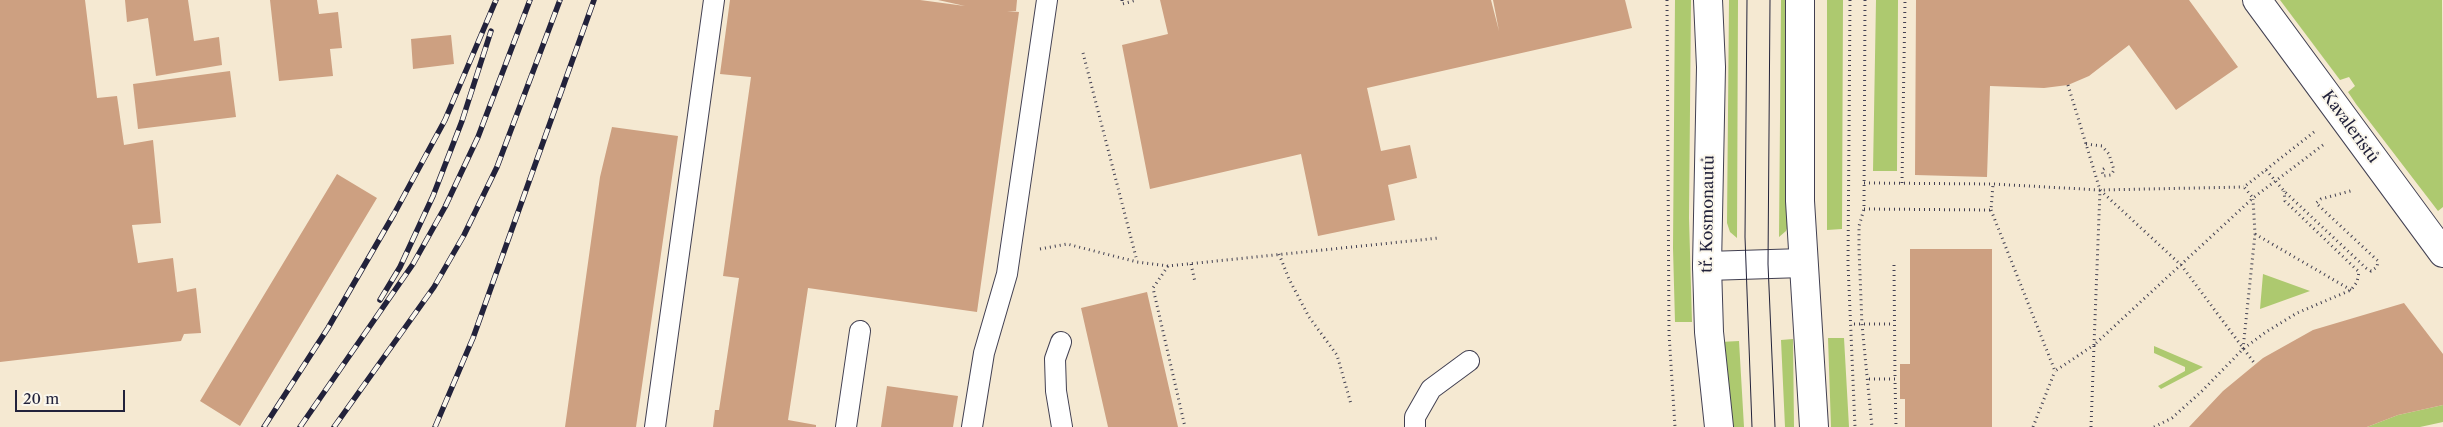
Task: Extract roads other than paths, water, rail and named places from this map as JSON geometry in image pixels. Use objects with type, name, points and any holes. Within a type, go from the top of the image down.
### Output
[{"type":"street","name":"tř. Kosmonautů","points":[[1708,0],[1711,68],[1707,266],[1709,332],[1719,427]]},
{"type":"street","points":[[1800,0],[1799,134],[1803,263],[1814,427]]},
{"type":"street","name":"Kavaleristů","points":[[2256,0],[2443,253]]},
{"type":"street","points":[[1707,266],[1803,263]]},
{"type":"lane","points":[[655,427],[714,0]]},
{"type":"lane","points":[[972,427],[984,354],[1007,274],[1046,0]]},
{"type":"lane","points":[[846,427],[860,330]]},
{"type":"lane","points":[[1061,342],[1055,359],[1056,391],[1062,427]]},
{"type":"lane","points":[[1415,427],[1415,416],[1431,389],[1469,362]]},
{"type":"tram line","points":[[1747,0],[1745,237],[1752,427]]},
{"type":"tram line","points":[[1770,0],[1768,264],[1775,427]]},
{"type":"railway","points":[[264,427],[328,328],[394,214],[445,120],[496,0]]},
{"type":"railway","points":[[300,427],[413,264],[445,207],[478,137],[530,0]]},
{"type":"railway","points":[[334,427],[434,287],[464,235],[497,167],[560,0]]},
{"type":"railway","points":[[435,427],[473,338],[594,0]]},
{"type":"railway","points":[[380,300],[400,267],[433,196],[462,121],[491,31]]}]
